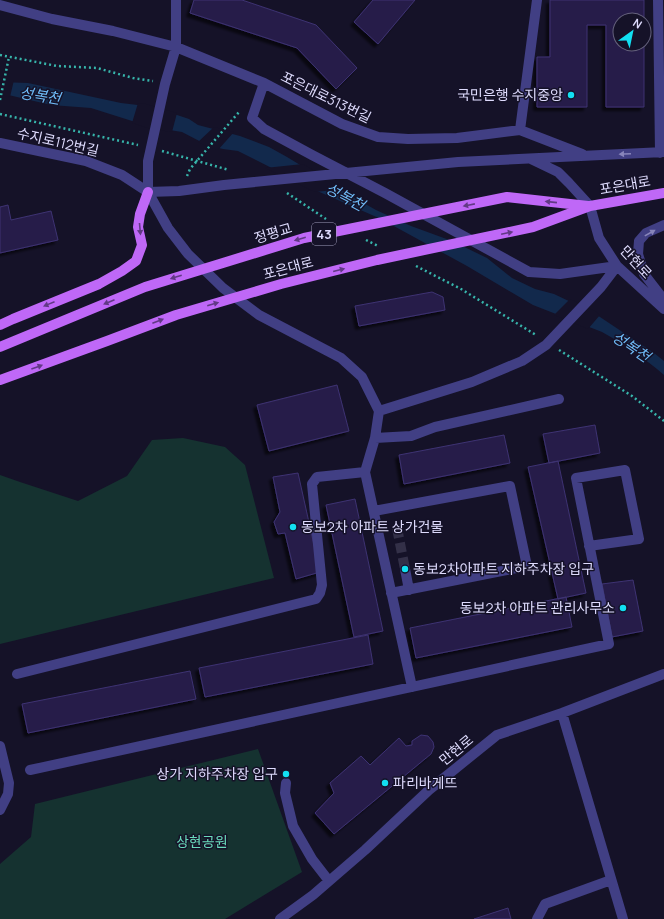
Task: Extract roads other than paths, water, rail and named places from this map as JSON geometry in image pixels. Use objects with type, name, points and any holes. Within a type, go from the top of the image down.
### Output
[{"type":"main road","points":[[0,325],[99,284],[122,271],[136,260],[142,245],[138,227],[140,214],[148,192]]},
{"type":"main road","name":"포은대로","points":[[0,380],[176,314],[280,284],[377,260],[533,227],[590,206],[664,193]]},
{"type":"main road","name":"포은대로","points":[[507,197],[590,206]]},
{"type":"main road","name":"정평교","points":[[0,347],[145,287],[304,238],[507,197]]},
{"type":"street","points":[[176,0],[176,47],[165,84],[148,161],[148,192],[168,228],[188,254],[223,288],[259,315],[341,358],[362,377],[379,411],[375,438],[365,472],[412,687]]},
{"type":"street","points":[[537,0],[520,130],[587,156]]},
{"type":"street","points":[[148,192],[179,191],[224,185],[458,162],[662,152],[658,0]]},
{"type":"street","name":"포은대로313번길","points":[[0,5],[52,19],[113,31],[176,47],[264,83],[342,124],[378,137],[408,139],[457,138],[520,130]]},
{"type":"street","points":[[264,83],[252,118],[264,129],[529,272],[560,274],[617,266]]},
{"type":"street","name":"수지로112번길","points":[[0,143],[86,161],[122,175],[148,192]]},
{"type":"street","points":[[529,159],[558,172],[572,185],[590,206]]},
{"type":"street","name":"만현로","points":[[590,206],[599,238],[617,266],[664,309]]},
{"type":"street","points":[[664,225],[646,233],[639,241],[638,254],[644,274],[664,300]]},
{"type":"street","points":[[379,411],[472,382],[522,361],[546,345],[601,287],[617,266]]},
{"type":"street","points":[[375,438],[411,436],[435,427],[560,399]]},
{"type":"street","points":[[30,770],[608,644],[589,546],[576,478],[625,470],[639,539],[589,546]]},
{"type":"street","points":[[17,674],[316,600],[322,586],[312,484],[317,477],[365,472]]},
{"type":"street","points":[[374,511],[510,486],[527,566],[391,593]]},
{"type":"street","points":[[405,569],[409,590]]},
{"type":"street","name":"만현로","points":[[280,919],[313,895],[365,850],[429,790],[497,735],[562,713],[664,674]]},
{"type":"street","points":[[562,713],[623,919]]},
{"type":"street","points":[[0,746],[9,783],[8,794],[0,810]]},
{"type":"street","points":[[286,783],[285,793],[293,826],[312,859],[329,881]]},
{"type":"street","points":[[537,919],[545,904],[611,880]]},
{"type":"water","name":"성복천","points":[[0,82],[28,83],[121,103],[146,106],[189,119],[198,125],[240,136],[269,147],[376,210],[411,226],[452,241],[487,258],[512,278],[535,289],[554,294],[594,313],[664,361],[664,375],[630,348],[602,332],[533,305],[467,266],[381,219],[315,190],[238,151],[207,145],[182,132],[151,127],[91,108],[51,105],[0,93]]},
{"type":"tunnel","points":[[397,528],[405,569]]},
{"type":"place","name":"국민은행 수지중앙","points":[[571,95]]},
{"type":"place","name":"동보2차 아파트 상가건물","points":[[293,527]]},
{"type":"place","name":"동보2차아파트 지하주차장 입구","points":[[405,569]]},
{"type":"place","name":"동보2차 아파트 관리사무소","points":[[623,608]]},
{"type":"place","name":"상가 지하주차장 입구","points":[[286,774]]},
{"type":"place","name":"파리바게뜨","points":[[385,783]]},
{"type":"park label","name":"상현공원","points":[[202,842]]}]
